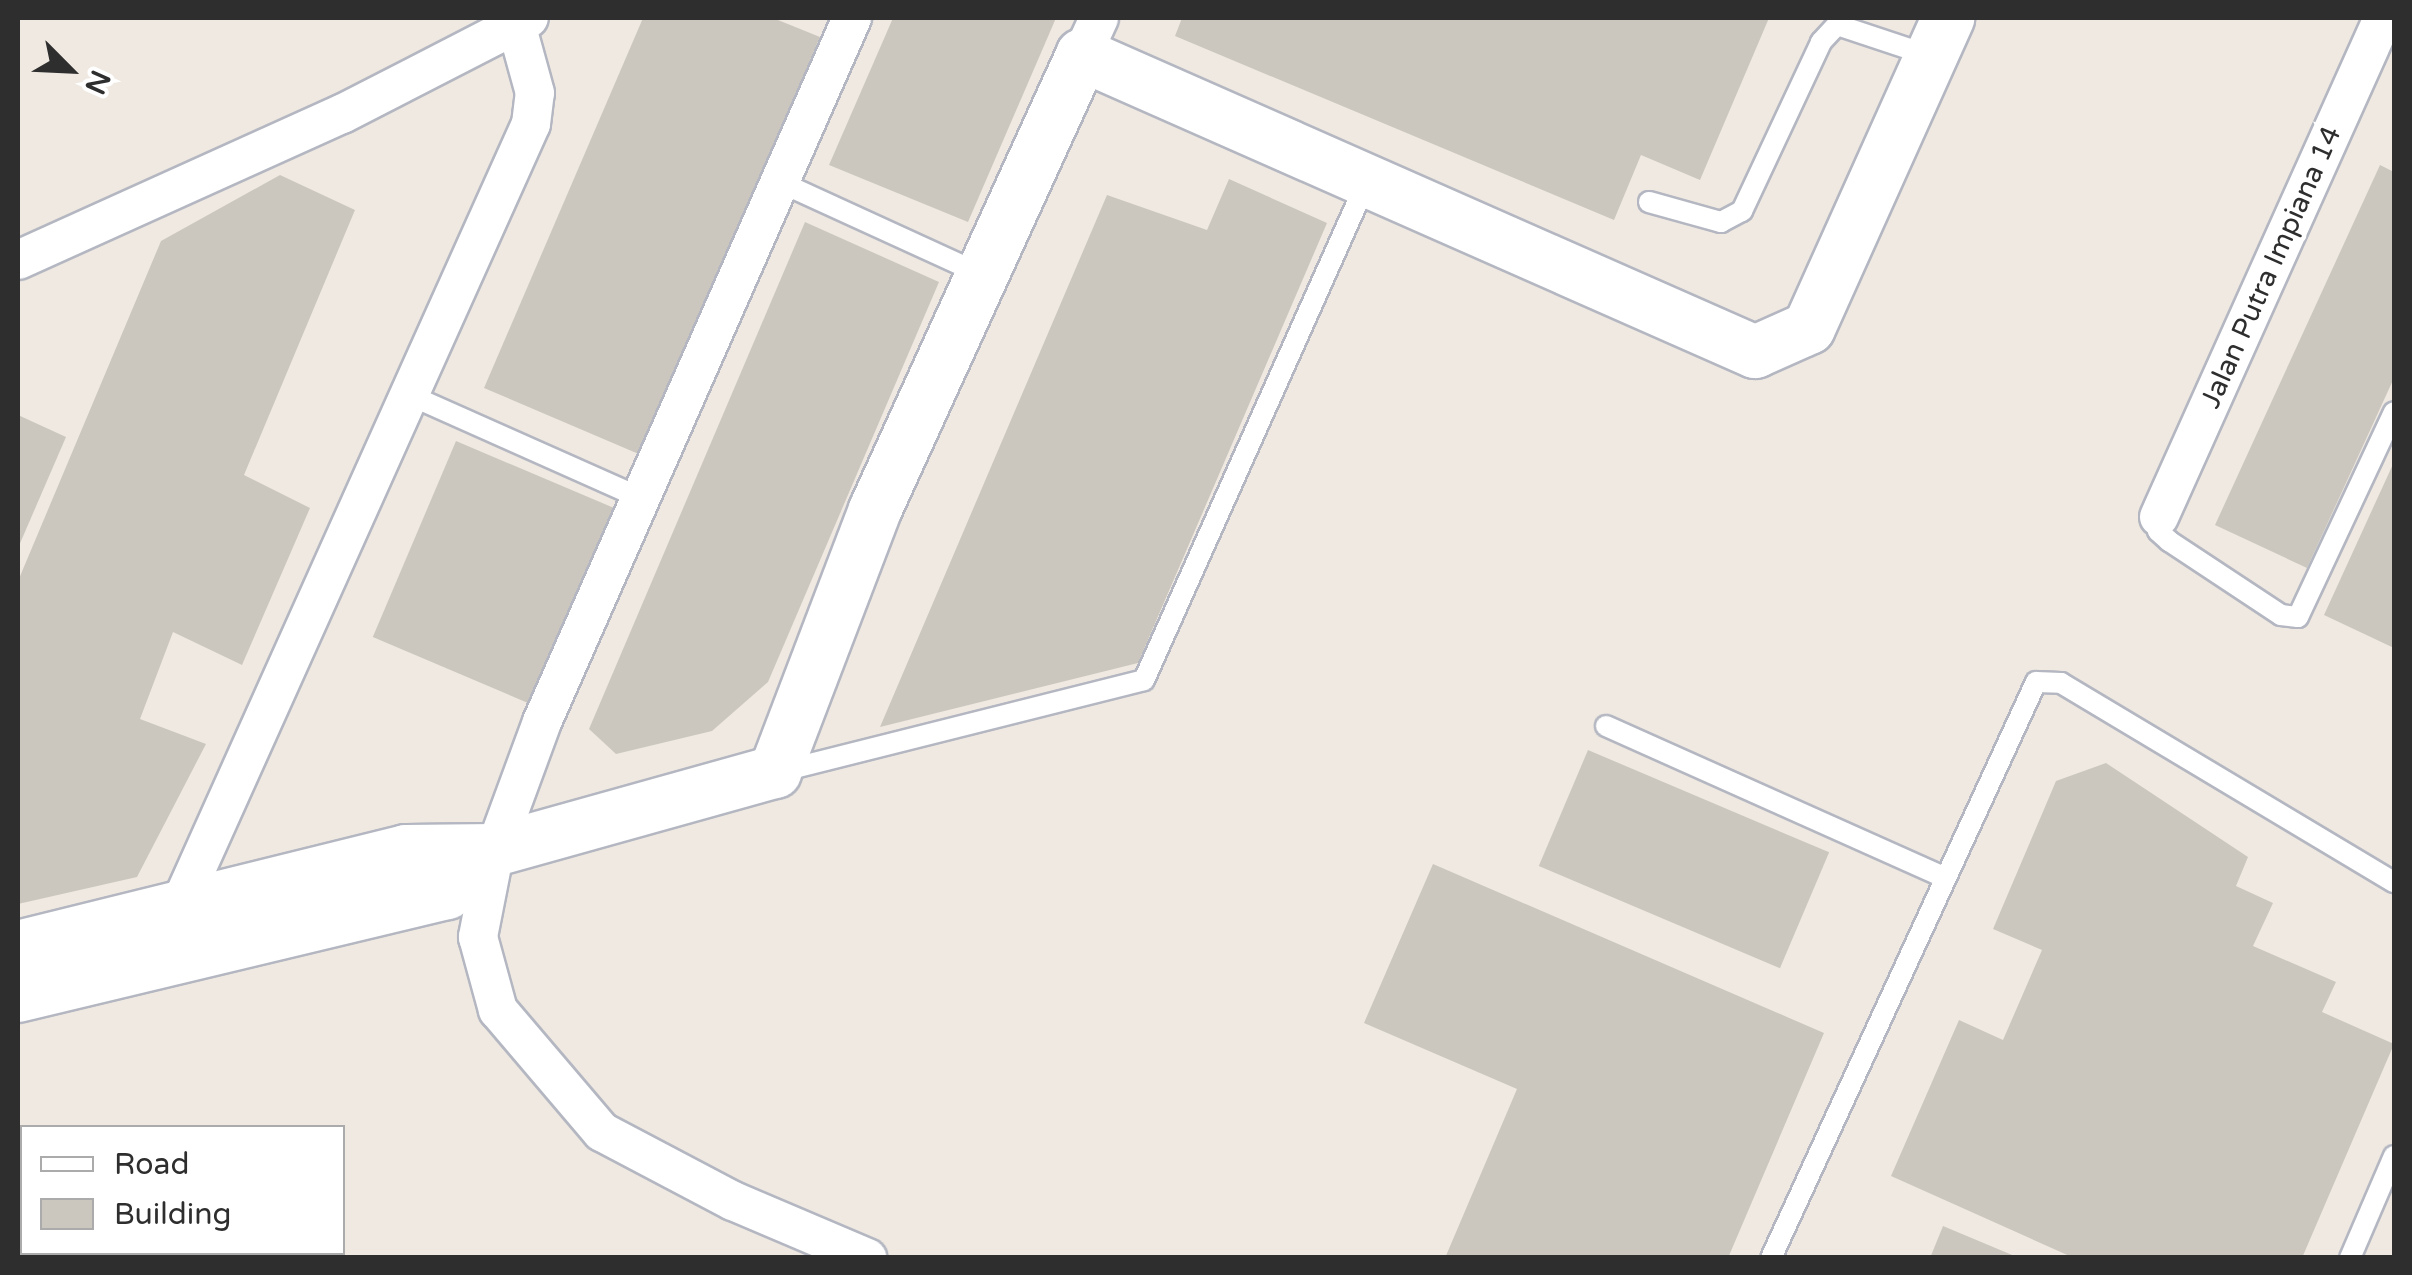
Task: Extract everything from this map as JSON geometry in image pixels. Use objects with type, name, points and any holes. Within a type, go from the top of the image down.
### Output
[{"type":"street","points":[[852,18],[542,722],[496,850],[478,937],[498,1010],[602,1132],[733,1201],[866,1258]]},
{"type":"street","name":"Jalan Putra Impiana 14","points":[[2159,517],[2383,18]]},
{"type":"street","points":[[18,260],[342,114],[522,21],[535,93],[531,124],[405,393],[180,903]]},
{"type":"street","points":[[18,947],[180,903],[406,852],[496,850],[775,772],[875,510],[979,273],[1091,36],[1367,180],[1755,352],[1809,328],[1940,37]]},
{"type":"street","points":[[18,996],[447,893],[496,850]]},
{"type":"lane","points":[[1648,202],[1721,222],[1742,211],[1821,42],[1837,25],[1940,37]]},
{"type":"lane","points":[[775,772],[1144,680],[1367,180]]},
{"type":"lane","points":[[782,184],[979,273]]},
{"type":"lane","points":[[405,393],[642,498]]},
{"type":"lane","points":[[2159,517],[2158,531],[2168,542],[2282,615],[2298,617],[2394,412]]},
{"type":"lane","points":[[1771,1258],[2036,682],[2061,683],[2394,882]]},
{"type":"lane","points":[[1606,726],[1944,876]]},
{"type":"lane","points":[[2350,1258],[2394,1156]]},
{"type":"building","points":[[643,18],[773,18],[820,37],[641,455],[484,388]]},
{"type":"building","points":[[893,18],[1056,18],[968,222],[829,165]]},
{"type":"building","points":[[1182,18],[1769,18],[1700,180],[1641,155],[1614,220],[1175,36]]},
{"type":"building","points":[[2380,165],[2394,172],[2394,378],[2307,568],[2215,525]]},
{"type":"building","points":[[280,175],[355,210],[244,475],[310,508],[242,665],[173,632],[140,719],[206,744],[137,877],[18,904],[18,581],[161,241]]},
{"type":"building","points":[[1229,179],[1327,223],[1138,663],[880,727],[1107,195],[1207,230]]},
{"type":"building","points":[[805,222],[939,282],[768,682],[712,731],[616,754],[589,729]]},
{"type":"building","points":[[18,415],[66,437],[18,548]]},
{"type":"building","points":[[456,441],[615,509],[532,705],[373,637]]},
{"type":"building","points":[[2394,462],[2394,648],[2324,615]]},
{"type":"building","points":[[1588,750],[1829,852],[1780,968],[1539,866]]},
{"type":"building","points":[[2106,763],[2248,857],[2236,886],[2273,903],[2253,946],[2336,982],[2322,1012],[2394,1044],[2302,1258],[2074,1258],[1891,1176],[1959,1020],[2003,1040],[2042,950],[1993,929],[2056,781]]},
{"type":"building","points":[[1433,864],[1824,1033],[1728,1258],[1445,1258],[1517,1089],[1364,1023]]},
{"type":"building","points":[[1943,1226],[2017,1257],[2017,1258],[1930,1258]]}]
